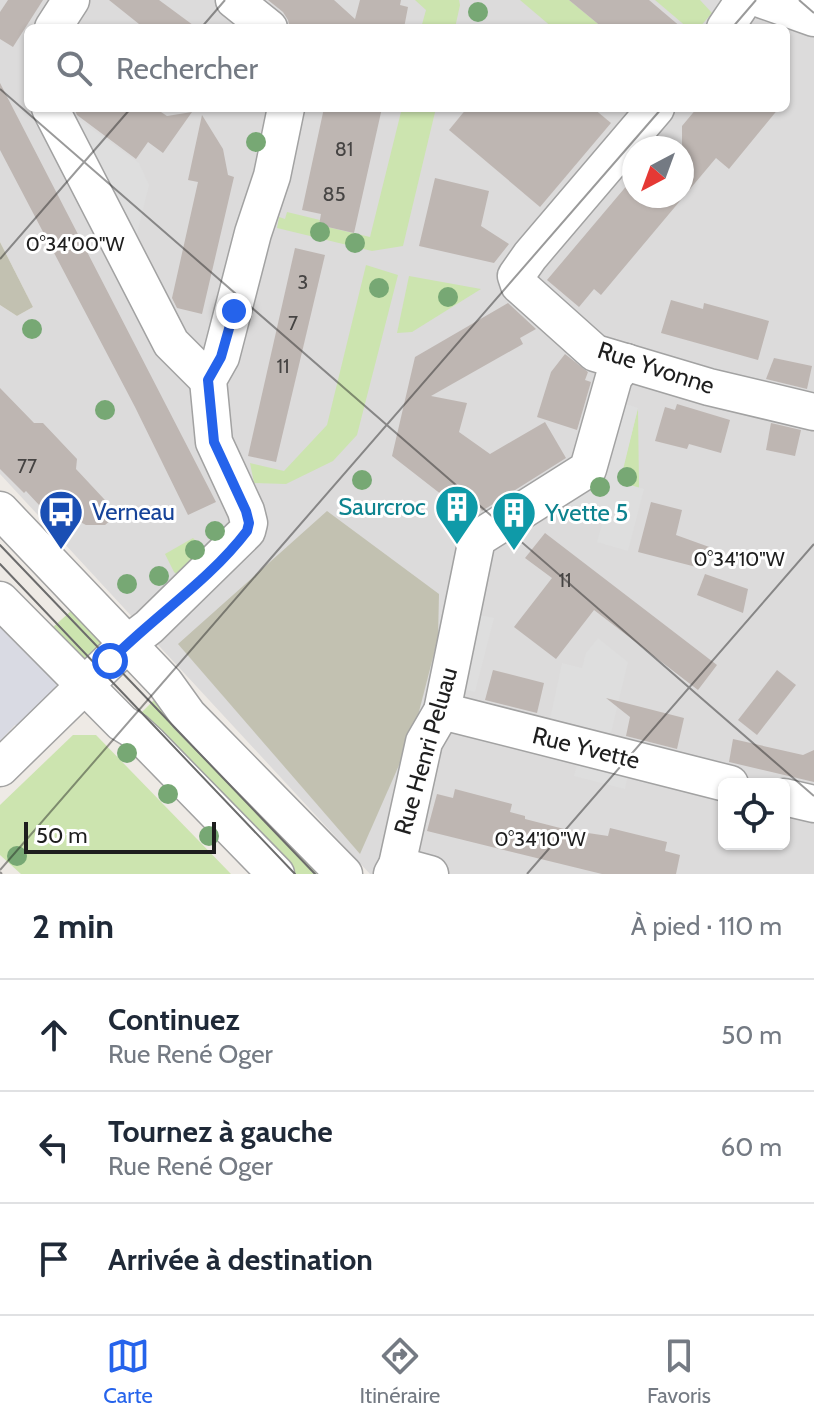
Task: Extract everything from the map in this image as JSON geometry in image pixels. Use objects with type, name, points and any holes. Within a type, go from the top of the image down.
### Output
[{"type":"street","points":[[56,24],[71,0]]},
{"type":"street","points":[[234,0],[264,24]]},
{"type":"street","points":[[728,24],[744,0]]},
{"type":"street","points":[[763,0],[814,18]]},
{"type":"street","points":[[52,112],[171,343],[208,380]]},
{"type":"street","points":[[0,768],[247,531],[246,511],[214,442],[208,380],[226,341],[253,233],[272,176],[285,112]]},
{"type":"street","name":"Rue Yvonne","points":[[653,112],[530,256],[516,276],[519,285],[595,353],[709,387],[814,412]]},
{"type":"street","name":"Rue Henri Peluau","points":[[406,871],[424,742],[442,711],[477,539],[588,469],[614,377],[626,362]]},
{"type":"street","points":[[0,510],[165,683],[188,715],[344,874]]},
{"type":"street","points":[[0,600],[122,723],[149,744],[276,874]]},
{"type":"street","name":"Rue Yvette","points":[[442,711],[718,781]]},
{"type":"street","points":[[790,798],[814,804]]},
{"type":"shaded area","points":[[0,0],[814,0],[814,874],[370,874],[0,474],[0,305],[17,316],[33,307],[0,242]]},
{"type":"shaded area","points":[[73,115],[139,163],[149,185],[137,234],[122,231]]},
{"type":"shaded area","points":[[0,242],[33,307],[17,316],[0,305]]},
{"type":"shaded area","points":[[617,401],[638,408],[620,482],[644,489],[628,551],[597,542],[602,524],[577,505],[565,520],[557,513],[584,483],[603,498],[608,479],[596,475]]},
{"type":"shaded area","points":[[327,511],[439,594],[438,638],[414,731],[360,854],[178,644]]},
{"type":"shaded area","points":[[0,612],[57,675],[56,696],[22,731],[15,725],[0,741]]},
{"type":"shaded area","points":[[475,614],[494,618],[475,692],[457,688]]},
{"type":"shaded area","points":[[598,638],[628,662],[611,733],[550,719],[562,663],[582,668],[586,653]]},
{"type":"shaded area","points":[[579,757],[629,770],[625,789],[574,776]]},
{"type":"green space","points":[[415,0],[459,0],[456,24],[422,24],[426,10]]},
{"type":"green space","points":[[520,0],[569,0],[598,24],[548,24]]},
{"type":"green space","points":[[655,0],[700,0],[712,13],[702,24],[683,24]]},
{"type":"green space","points":[[401,112],[435,112],[403,246],[372,251],[277,228],[279,217],[285,219],[287,212],[320,220],[319,225],[370,237]]},
{"type":"green space","points":[[366,265],[398,275],[357,435],[333,461],[286,484],[254,483],[250,463],[284,471],[327,425]]},
{"type":"green space","points":[[409,276],[481,289],[412,332],[397,333]]},
{"type":"green space","points":[[638,408],[639,488],[619,483]]},
{"type":"green space","points":[[193,538],[206,551],[180,577],[165,554]]},
{"type":"green space","points":[[71,611],[103,645],[86,663],[52,628]]},
{"type":"green space","points":[[154,700],[323,874],[289,874],[137,717]]},
{"type":"green space","points":[[73,735],[96,735],[231,874],[21,874],[0,855],[0,805]]},
{"type":"building","points":[[8,0],[43,0],[28,24],[24,24],[24,30],[13,47],[0,39],[0,12]]},
{"type":"building","points":[[109,0],[159,0],[192,24],[139,24]]},
{"type":"building","points":[[268,0],[334,0],[355,19],[360,0],[401,0],[400,5],[408,7],[405,24],[289,24],[283,12]]},
{"type":"building","points":[[569,0],[649,0],[677,24],[598,24]]},
{"type":"building","points":[[0,83],[216,502],[188,515],[0,150]]},
{"type":"building","points":[[76,112],[161,112],[167,116],[192,112],[163,153],[148,142],[136,159]]},
{"type":"building","points":[[323,112],[381,112],[354,233],[319,225],[321,214],[302,210]]},
{"type":"building","points":[[464,112],[598,112],[611,123],[540,207],[449,130]]},
{"type":"building","points":[[694,112],[776,112],[729,169],[716,158],[694,184],[694,136],[682,136],[682,126]]},
{"type":"building","points":[[202,115],[223,149],[228,175],[234,177],[202,314],[177,308],[172,298],[198,182],[188,180]]},
{"type":"building","points":[[435,178],[489,191],[481,226],[509,244],[494,263],[419,246]]},
{"type":"building","points":[[622,191],[622,208],[674,208],[601,295],[594,289],[579,307],[547,280]]},
{"type":"building","points":[[295,248],[325,255],[276,462],[248,456]]},
{"type":"building","points":[[671,300],[703,309],[704,303],[769,321],[758,360],[661,333]]},
{"type":"building","points":[[508,303],[536,329],[520,338],[523,344],[431,396],[467,403],[459,432],[490,454],[545,422],[566,458],[482,511],[474,498],[469,516],[392,456],[415,357]]},
{"type":"building","points":[[565,354],[588,372],[585,380],[591,382],[577,430],[537,417],[551,372]]},
{"type":"building","points":[[774,358],[812,366],[807,389],[766,379]]},
{"type":"building","points":[[0,388],[34,423],[43,423],[77,459],[76,469],[118,514],[105,525],[86,525],[63,513],[54,521],[0,469]]},
{"type":"building","points":[[677,404],[730,420],[721,453],[689,444],[687,449],[655,441],[665,407],[675,410]]},
{"type":"building","points":[[771,423],[801,430],[795,456],[766,450]]},
{"type":"building","points":[[651,502],[682,510],[676,535],[712,548],[704,569],[638,552]]},
{"type":"building","points":[[545,533],[717,665],[698,690],[594,610],[556,659],[514,627],[552,578],[525,558]]},
{"type":"building","points":[[705,574],[748,589],[743,613],[697,595]]},
{"type":"building","points":[[493,670],[544,683],[537,713],[485,700]]},
{"type":"building","points":[[777,670],[796,685],[757,735],[738,720]]},
{"type":"building","points":[[606,698],[684,718],[677,749],[626,736],[630,717]]},
{"type":"building","points":[[733,739],[803,755],[814,750],[814,782],[729,762]]},
{"type":"building","points":[[455,789],[512,804],[510,812],[525,816],[525,819],[568,830],[608,836],[610,828],[667,842],[665,851],[680,855],[676,874],[602,874],[427,831],[437,794],[453,798]]},
{"type":"tram line","points":[[0,545],[315,874]]},
{"type":"tram line","points":[[0,564],[295,874]]},
{"type":"place","name":"Saurcroc","points":[[457,546]]},
{"type":"place","name":"Verneau","points":[[61,551]]},
{"type":"place","name":"Yvette 5","points":[[514,552]]},
{"type":"route","points":[[110,661],[240,541],[247,531],[246,511],[214,442],[208,380],[221,357],[234,311]]}]
